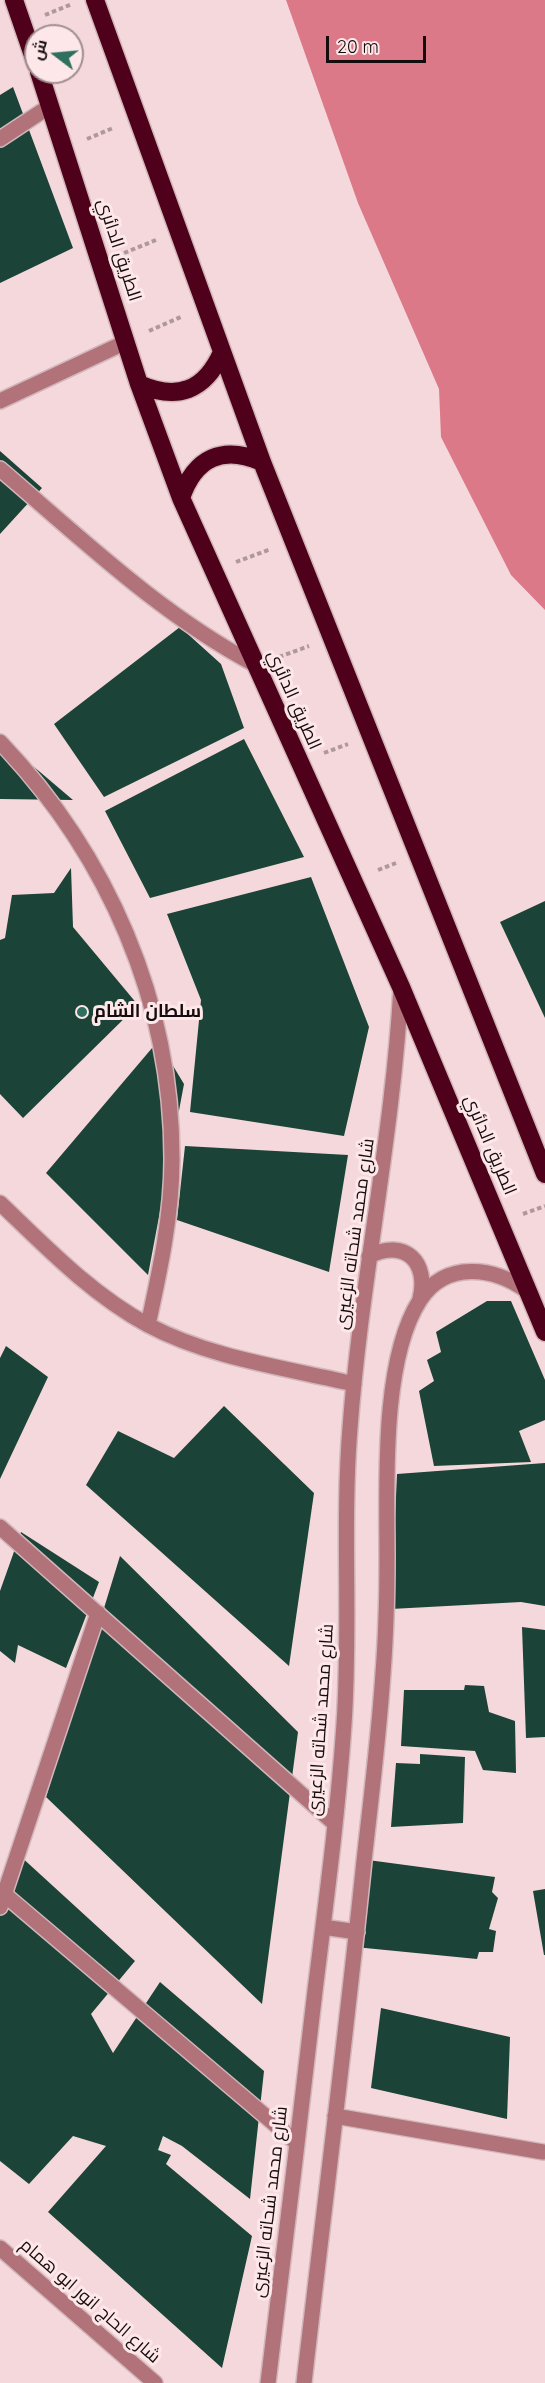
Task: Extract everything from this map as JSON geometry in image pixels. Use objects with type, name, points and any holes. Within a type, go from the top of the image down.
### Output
[{"type":"highway","points":[[14,0],[24,30]]},
{"type":"highway","points":[[95,0],[262,462],[545,1174]]},
{"type":"highway","name":"الطريق الدائري","points":[[43,84],[139,384],[181,498],[401,987],[545,1332]]},
{"type":"highway","points":[[139,384],[155,391],[172,393],[188,389],[203,381],[215,368],[222,352]]},
{"type":"highway","points":[[181,498],[187,481],[197,467],[212,458],[229,453],[246,455],[262,462]]},
{"type":"street","points":[[0,139],[50,106]]},
{"type":"street","points":[[0,400],[126,342]]},
{"type":"street","points":[[0,469],[154,600],[223,648],[256,665]]},
{"type":"street","points":[[0,742],[30,774],[80,841],[119,915],[148,993],[166,1076],[172,1159],[166,1243],[148,1325]]},
{"type":"street","name":"شارع محمد شحاته الزعيرى","points":[[268,2383],[334,1823],[347,1672],[346,1516],[350,1428],[369,1256],[392,1103],[401,987]]},
{"type":"street","points":[[0,1203],[76,1275],[148,1325],[191,1343],[354,1384]]},
{"type":"street","points":[[304,2383],[357,1932],[383,1674],[388,1449],[392,1400],[401,1348],[423,1286],[423,1273],[406,1253],[394,1249],[381,1250],[369,1256]]},
{"type":"street","points":[[420,1299],[434,1284],[452,1275],[472,1271],[492,1272],[511,1279],[527,1291]]},
{"type":"street","points":[[0,1527],[334,1823]]},
{"type":"street","points":[[98,1613],[2,1901],[297,2143]]},
{"type":"street","points":[[323,1927],[357,1932]]},
{"type":"street","points":[[335,2116],[543,2152]]},
{"type":"street","name":"شارع الحاج انور ابو همام","points":[[0,2248],[155,2383]]},
{"type":"path","points":[[22,24],[82,0]]},
{"type":"path","points":[[64,149],[138,117]]},
{"type":"path","points":[[101,262],[179,231]]},
{"type":"path","points":[[126,342],[206,306]]},
{"type":"path","points":[[213,571],[293,540]]},
{"type":"path","points":[[256,665],[332,638]]},
{"type":"path","points":[[298,762],[371,736]]},
{"type":"path","points":[[352,880],[418,855]]},
{"type":"shaded area","points":[[286,0],[545,0],[545,610],[511,575],[441,437],[439,389],[358,203]]},
{"type":"building","points":[[13,87],[73,248],[0,283],[0,95]]},
{"type":"building","points":[[0,451],[42,488],[0,534]]},
{"type":"building","points":[[180,627],[221,664],[244,728],[104,797],[54,724]]},
{"type":"building","points":[[0,738],[73,800],[0,799]]},
{"type":"building","points":[[244,739],[304,857],[150,898],[105,811]]},
{"type":"building","points":[[71,868],[73,927],[138,1005],[23,1118],[0,1094],[0,940],[5,938],[12,895],[54,893]]},
{"type":"building","points":[[311,877],[369,1027],[344,1136],[190,1112],[201,1000],[167,914]]},
{"type":"building","points":[[545,901],[545,1018],[500,922]]},
{"type":"building","points":[[158,1041],[184,1084],[148,1275],[46,1173]]},
{"type":"building","points":[[185,1146],[348,1155],[329,1272],[177,1220]]},
{"type":"building","points":[[487,1301],[511,1301],[545,1380],[545,1420],[519,1431],[531,1462],[434,1466],[419,1391],[434,1381],[427,1360],[441,1352],[436,1332]]},
{"type":"building","points":[[6,1346],[48,1377],[0,1479],[0,1358]]},
{"type":"building","points":[[224,1406],[314,1493],[289,1666],[86,1485],[118,1431],[174,1458]]},
{"type":"building","points":[[545,1463],[545,1606],[521,1602],[391,1609],[397,1474]]},
{"type":"building","points":[[21,1532],[99,1582],[66,1668],[18,1645],[15,1663],[0,1651],[0,1591]]},
{"type":"building","points":[[120,1556],[298,1732],[262,2004],[46,1797]]},
{"type":"building","points":[[522,1627],[545,1630],[545,1737],[526,1738]]},
{"type":"building","points":[[465,1685],[484,1686],[489,1712],[515,1721],[516,1773],[483,1770],[475,1751],[401,1746],[404,1690],[464,1690]]},
{"type":"building","points":[[420,1754],[465,1757],[463,1823],[391,1827],[396,1763],[420,1764]]},
{"type":"building","points":[[18,1854],[135,1961],[91,2014],[113,2053],[160,1982],[264,2071],[250,2199],[182,2146],[163,2136],[158,2150],[171,2155],[166,2164],[252,2236],[222,2368],[48,2212],[106,2146],[73,2136],[29,2184],[0,2161],[0,1908]]},
{"type":"building","points":[[368,1860],[495,1877],[492,1892],[498,1898],[489,1929],[496,1931],[493,1952],[479,1952],[477,1959],[355,1947]]},
{"type":"building","points":[[545,1889],[545,1955],[544,1955],[533,1891]]},
{"type":"building","points":[[381,2008],[510,2037],[507,2119],[371,2088]]},
{"type":"place","name":"سلطان الشام","points":[[82,1012]]}]
